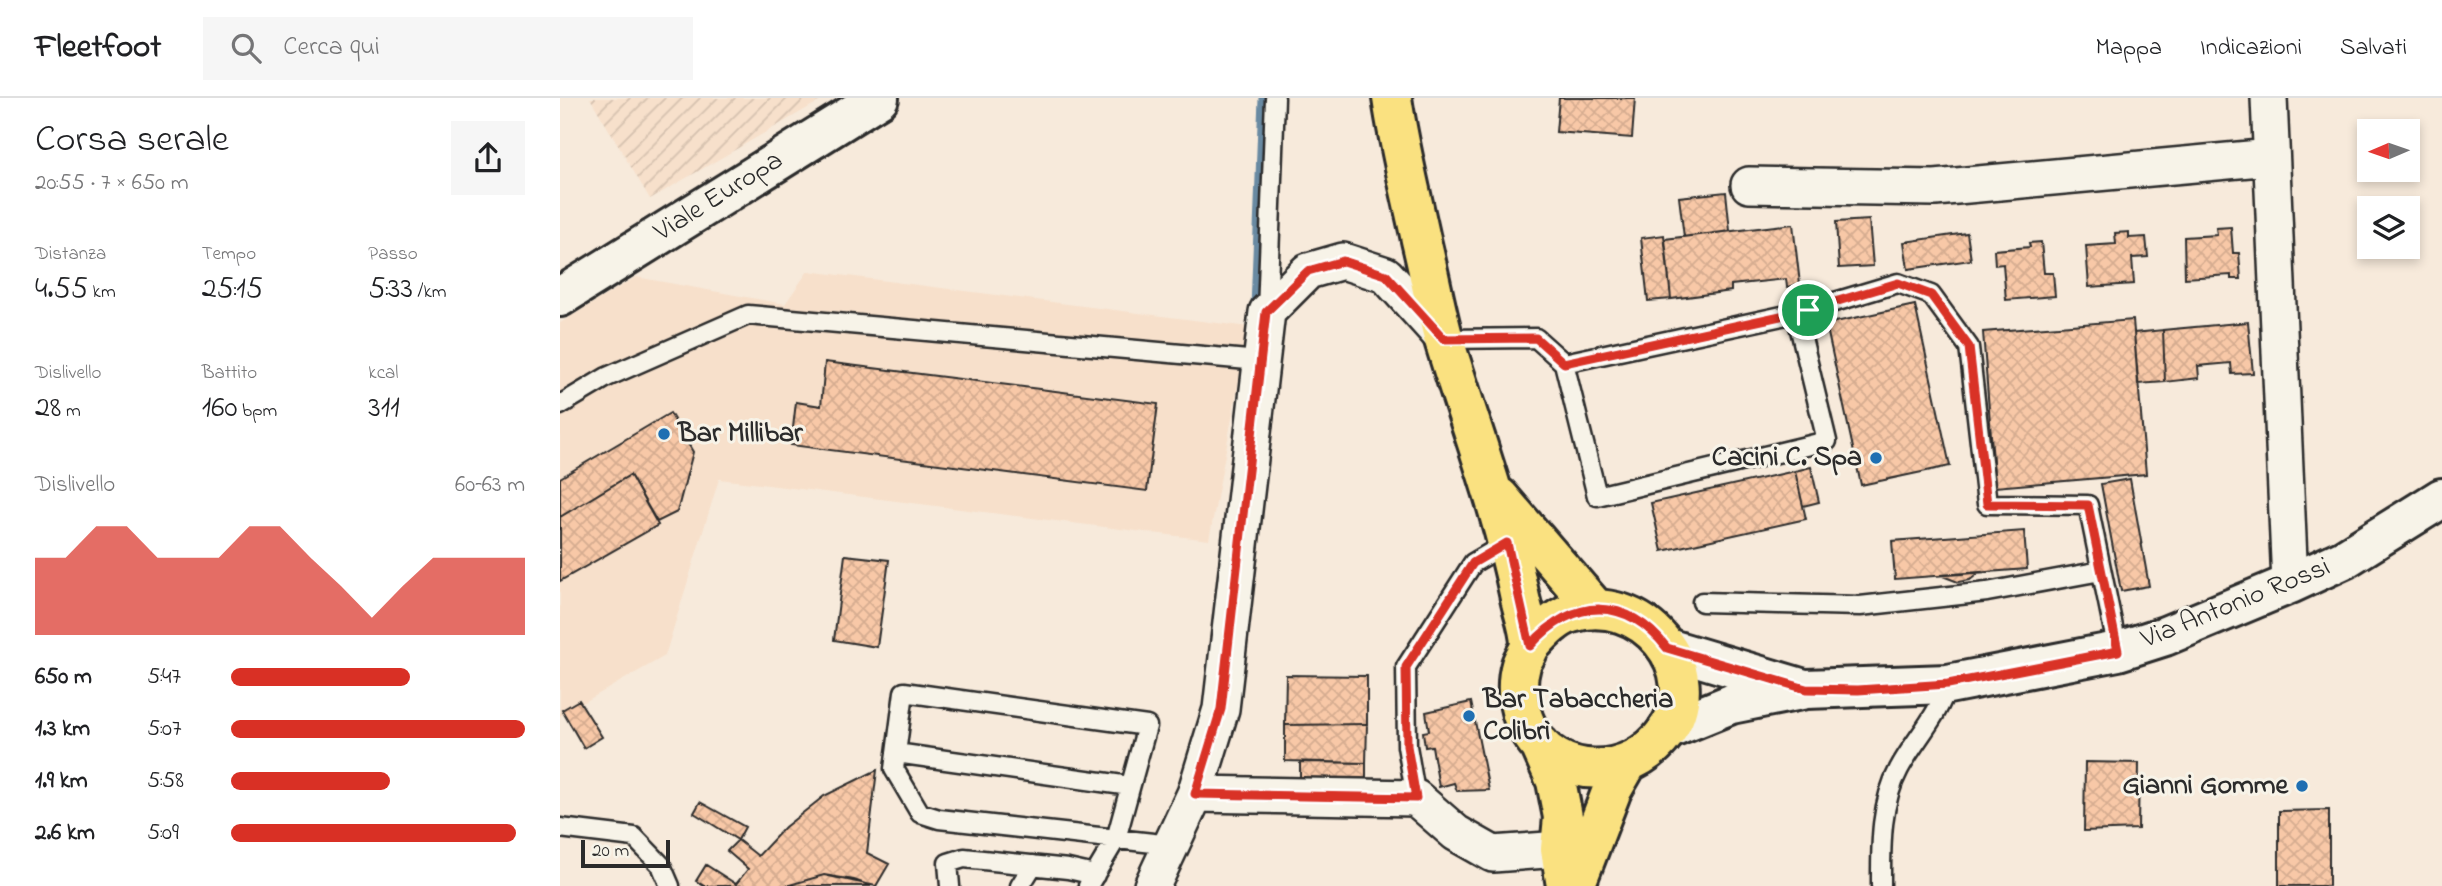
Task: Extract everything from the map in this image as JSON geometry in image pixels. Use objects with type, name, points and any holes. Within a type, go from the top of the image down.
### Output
[{"type":"main road","name":"Viale Europa","points":[[560,297],[879,98]]},
{"type":"main road","points":[[1377,98],[1394,115],[1444,339],[1496,493],[1530,646]]},
{"type":"main road","points":[[1496,493],[1595,608]]},
{"type":"main road","name":"Via Antonio Rossi","points":[[1806,689],[1948,684],[2118,651],[2165,636],[2344,559],[2442,498]]},
{"type":"main road","points":[[1540,745],[1559,760],[1581,768],[1605,769],[1628,764],[1651,751],[1667,730],[1676,710],[1678,690],[1676,668],[1667,648],[1654,631],[1636,618],[1616,611],[1595,608],[1569,614],[1547,627],[1530,646],[1521,666],[1519,697],[1528,728],[1540,745],[1556,781],[1563,817],[1560,849],[1566,886]]},
{"type":"main road","points":[[1667,648],[1806,689]]},
{"type":"main road","points":[[1667,730],[1731,704],[1806,689]]},
{"type":"main road","points":[[1575,886],[1612,790],[1628,764]]},
{"type":"street","points":[[2269,98],[2290,584]]},
{"type":"street","points":[[1749,185],[1935,188],[2271,157]]},
{"type":"street","points":[[1152,886],[1195,794],[1221,709],[1266,312],[1308,271],[1343,261],[1386,275],[1444,339]]},
{"type":"street","points":[[1195,794],[1416,798],[1456,833],[1493,854],[1560,849]]},
{"type":"lane","points":[[1266,312],[1275,98]]},
{"type":"lane","points":[[1564,363],[1796,313],[1898,283],[1931,295],[1969,347],[1987,504],[2088,505],[2118,651]]},
{"type":"lane","points":[[1444,339],[1536,338],[1564,363],[1597,496],[1827,441],[1796,313]]},
{"type":"lane","points":[[560,405],[607,377],[748,315],[1259,361]]},
{"type":"lane","points":[[1416,798],[1407,746],[1406,667],[1473,563],[1507,543]]},
{"type":"lane","points":[[1702,602],[1860,606],[1987,592],[2101,571]]},
{"type":"lane","points":[[1881,886],[1885,803],[1899,769],[1941,709],[1948,684]]},
{"type":"lane","points":[[950,886],[948,863],[964,858],[1033,865],[1091,880],[1116,839],[1147,726],[904,692],[894,769],[920,813],[939,819],[1116,839],[1171,845]]},
{"type":"lane","points":[[896,753],[1130,786]]},
{"type":"lane","points":[[560,828],[634,837],[661,865],[670,886]]},
{"type":"lane","points":[[1020,886],[1033,865]]},
{"type":"shaded area","points":[[590,98],[825,98],[650,199]]},
{"type":"shaded area","points":[[808,271],[1249,327],[1209,540],[719,479],[665,656],[560,716],[560,323],[636,277],[785,304]]},
{"type":"building","points":[[1559,98],[1635,98],[1632,138],[1556,132]]},
{"type":"building","points":[[1726,192],[1730,231],[1684,237],[1679,197]]},
{"type":"building","points":[[1869,220],[1873,266],[1839,268],[1836,222]]},
{"type":"building","points":[[1793,224],[1800,284],[1787,287],[1786,279],[1731,285],[1731,291],[1671,299],[1665,239]]},
{"type":"building","points":[[2231,227],[2233,253],[2239,253],[2241,279],[2231,279],[2231,275],[2185,278],[2184,237],[2217,235],[2216,228]]},
{"type":"building","points":[[2129,232],[2129,238],[2146,237],[2148,257],[2132,258],[2134,284],[2089,287],[2086,246],[2116,244],[2115,233]]},
{"type":"building","points":[[1967,233],[1971,260],[1908,269],[1904,242]]},
{"type":"building","points":[[1664,235],[1671,299],[1648,301],[1641,238]]},
{"type":"building","points":[[2041,242],[2044,273],[2053,273],[2055,296],[2006,300],[2003,264],[1995,265],[1994,250],[2030,247],[2029,243]]},
{"type":"building","points":[[1915,305],[1950,466],[1861,485],[1826,324]]},
{"type":"building","points":[[2133,320],[2146,474],[1995,487],[1983,332]]},
{"type":"building","points":[[2248,322],[2253,373],[2232,374],[2231,363],[2198,366],[2199,378],[2165,382],[2163,330]]},
{"type":"building","points":[[2163,330],[2165,382],[2138,384],[2134,333]]},
{"type":"building","points":[[825,362],[1158,404],[1147,491],[791,445],[796,402],[821,406]]},
{"type":"building","points":[[670,413],[693,452],[677,512],[657,522],[630,475],[560,517],[560,478]]},
{"type":"building","points":[[1811,467],[1819,502],[1803,506],[1795,471]]},
{"type":"building","points":[[1795,471],[1806,519],[1662,551],[1651,503]]},
{"type":"building","points":[[630,475],[658,525],[560,581],[560,517]]},
{"type":"building","points":[[2130,479],[2149,586],[2121,591],[2101,484]]},
{"type":"building","points":[[2024,531],[2027,569],[1895,579],[1892,541]]},
{"type":"building","points":[[845,555],[889,560],[877,647],[834,640]]},
{"type":"building","points":[[1980,572],[1970,580],[1958,582],[1940,575]]},
{"type":"building","points":[[1286,675],[1367,676],[1367,724],[1285,725]]},
{"type":"building","points":[[579,700],[602,737],[584,748],[562,710]]},
{"type":"building","points":[[1471,702],[1489,790],[1457,791],[1454,783],[1439,787],[1432,746],[1425,747],[1423,732],[1429,731],[1426,712]]},
{"type":"building","points":[[1367,724],[1366,763],[1285,761],[1285,725]]},
{"type":"building","points":[[1300,762],[1366,763],[1366,786],[1300,786]]},
{"type":"building","points":[[2085,762],[2139,763],[2138,829],[2084,831]]},
{"type":"building","points":[[877,770],[867,853],[889,864],[876,886],[824,875],[786,886],[704,886],[696,881],[706,865],[736,884],[748,869],[727,851],[738,840],[758,856],[785,827],[824,796]]},
{"type":"building","points":[[700,802],[745,827],[738,840],[694,813]]},
{"type":"building","points":[[2329,810],[2329,886],[2279,886],[2279,811]]},
{"type":"building","points":[[824,875],[854,880],[871,886],[786,886]]},
{"type":"waterway","points":[[1255,308],[1263,98]]},
{"type":"place","name":"Bar Millibar","points":[[664,434]]},
{"type":"place","name":"Cacini C. Spa","points":[[1876,458]]},
{"type":"place","name":"Bar Tabaccheria Colibrì","points":[[1469,716]]},
{"type":"place","name":"Gianni Gomme","points":[[2302,786]]},
{"type":"route","points":[[1343,261],[1386,275],[1444,339],[1536,338],[1564,363],[1808,310],[1898,283],[1931,295],[1969,347],[1987,504],[2088,505],[2118,651],[2033,670],[1948,684],[1858,690],[1806,689],[1667,648],[1654,631],[1636,618],[1595,608],[1569,614],[1547,627],[1530,646],[1507,543],[1473,563],[1406,667],[1407,746],[1416,798],[1195,794],[1221,709],[1266,312],[1308,271],[1343,261]]}]
